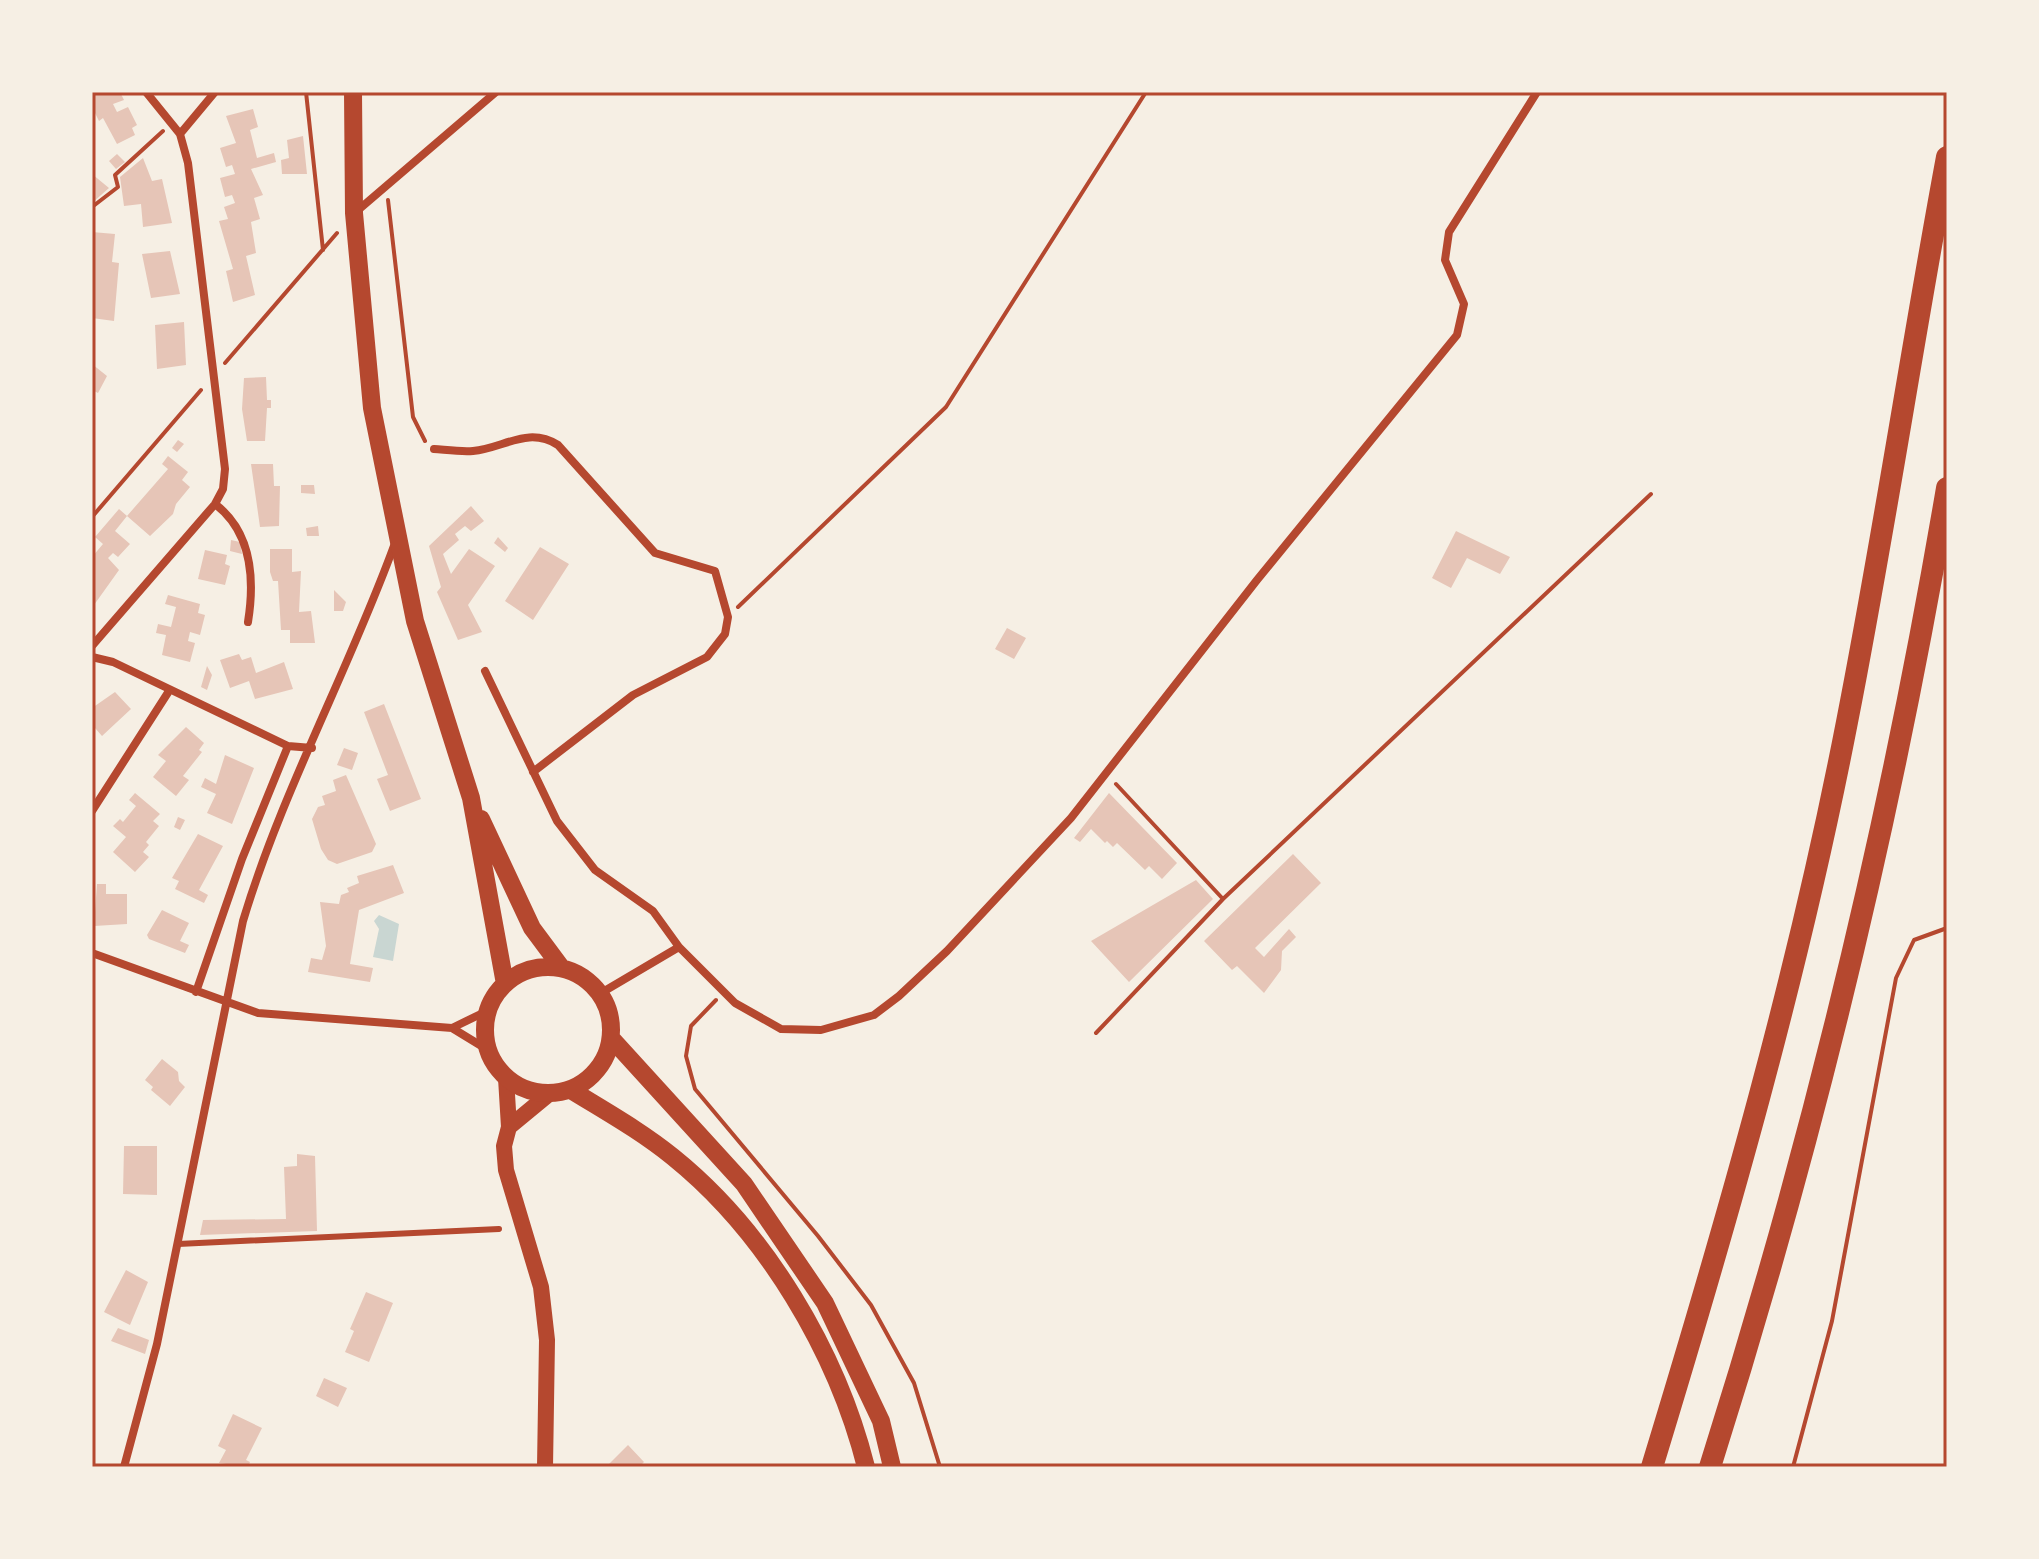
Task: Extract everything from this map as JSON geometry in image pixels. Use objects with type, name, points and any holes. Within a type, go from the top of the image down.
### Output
[{"type":"highway","points":[[1652,1467],[1754,1120],[1804,921],[1847,724],[1947,157]]},
{"type":"highway","points":[[1710,1467],[1768,1283],[1835,1025],[1901,734],[1947,488]]},
{"type":"main road","points":[[353,92],[354,213],[376,432],[415,621],[471,798],[505,984]]},
{"type":"main road","points":[[471,798],[532,928],[561,967]]},
{"type":"main road","points":[[561,967],[583,976],[601,993],[610,1013],[611,1038],[606,1057],[591,1077],[571,1090],[549,1094],[526,1090],[506,1078],[488,1050],[485,1028],[489,1010],[505,984],[531,969],[561,967]]},
{"type":"main road","points":[[611,1038],[744,1184],[825,1303],[881,1421],[892,1467]]},
{"type":"main road","points":[[506,1078],[509,1127],[504,1146],[506,1170],[541,1287],[547,1340],[545,1467]]},
{"type":"main road","points":[[571,1090],[674,1157],[720,1203],[777,1271],[817,1341],[857,1429],[866,1467]]},
{"type":"main road","points":[[509,1127],[549,1094]]},
{"type":"street","points":[[92,646],[215,504],[223,489],[224,444],[190,177],[180,134],[146,92]]},
{"type":"street","points":[[180,134],[215,92]]},
{"type":"street","points":[[354,213],[496,92]]},
{"type":"street","points":[[485,671],[557,821],[595,870],[653,911],[679,947],[735,1003],[781,1029],[821,1030],[874,1015],[947,951],[1071,818],[1257,580],[1457,335],[1464,304],[1445,260],[1449,232],[1537,92]]},
{"type":"street","points":[[434,449],[474,451],[528,436],[544,435],[558,445],[655,553],[715,571],[728,617],[725,634],[707,657],[633,695],[533,772]]},
{"type":"street","points":[[215,504],[234,518],[246,541],[252,595],[248,622]]},
{"type":"street","points":[[124,1467],[157,1344],[243,921],[260,863],[312,748],[398,536]]},
{"type":"street","points":[[92,657],[113,662],[288,746],[312,748]]},
{"type":"street","points":[[92,811],[169,691]]},
{"type":"street","points":[[196,992],[242,859],[288,746]]},
{"type":"street","points":[[601,993],[679,947]]},
{"type":"street","points":[[92,953],[227,1004],[295,1018],[452,1028],[488,1050]]},
{"type":"street","points":[[452,1028],[489,1010]]},
{"type":"lane","points":[[178,1244],[499,1229]]},
{"type":"path","points":[[306,92],[323,250]]},
{"type":"path","points":[[728,617],[946,407],[1146,92]]},
{"type":"path","points":[[92,207],[118,187],[115,175],[172,124]]},
{"type":"path","points":[[386,185],[413,417],[419,436],[434,449]]},
{"type":"path","points":[[1096,1033],[1223,899],[1651,494]]},
{"type":"path","points":[[1106,774],[1223,899]]},
{"type":"path","points":[[1793,1467],[1832,1321],[1896,978],[1914,940],[1947,928]]},
{"type":"path","points":[[724,992],[691,1026],[686,1056],[695,1089],[818,1236],[871,1305],[914,1383],[940,1467]]},
{"type":"shaded area","points":[[379,915],[399,924],[393,961],[373,957],[379,929],[374,921]]},
{"type":"building","points":[[92,92],[120,92],[124,100],[113,104],[117,112],[128,107],[137,125],[132,128],[135,135],[117,144],[103,118],[99,121],[95,113],[92,114]]},
{"type":"building","points":[[253,109],[258,127],[250,130],[257,158],[274,153],[276,162],[251,169],[263,195],[254,198],[260,219],[251,222],[256,253],[246,256],[255,295],[233,302],[226,271],[233,269],[219,221],[228,219],[224,207],[235,203],[232,195],[225,197],[220,178],[235,174],[232,165],[226,167],[220,148],[236,143],[226,116]]},
{"type":"building","points":[[303,136],[307,174],[282,174],[281,160],[289,158],[287,140]]},
{"type":"building","points":[[117,154],[125,162],[116,169],[109,161]]},
{"type":"building","points":[[143,158],[152,181],[162,179],[172,223],[143,227],[141,204],[124,206],[120,177]]},
{"type":"building","points":[[92,174],[109,188],[92,203]]},
{"type":"building","points":[[92,232],[115,234],[112,262],[119,263],[114,321],[92,318]]},
{"type":"building","points":[[170,251],[180,294],[151,298],[142,254]]},
{"type":"building","points":[[184,322],[186,365],[157,369],[155,325]]},
{"type":"building","points":[[92,364],[107,376],[98,393],[92,390]]},
{"type":"building","points":[[266,377],[267,400],[271,400],[271,408],[267,408],[265,441],[247,441],[242,409],[244,378]]},
{"type":"building","points":[[178,440],[184,444],[177,452],[172,448]]},
{"type":"building","points":[[168,456],[188,472],[182,480],[190,487],[176,504],[173,514],[150,536],[127,516],[168,469],[162,464]]},
{"type":"building","points":[[251,464],[273,464],[274,486],[280,486],[279,526],[260,527]]},
{"type":"building","points":[[301,485],[314,485],[315,494],[301,493]]},
{"type":"building","points":[[471,506],[484,521],[471,531],[465,526],[455,534],[459,540],[443,554],[451,574],[469,549],[495,566],[468,605],[482,632],[458,640],[437,592],[441,587],[429,546]]},
{"type":"building","points":[[119,509],[127,516],[115,531],[130,544],[118,557],[113,553],[108,558],[119,570],[94,605],[92,557],[103,544],[95,537]]},
{"type":"building","points":[[318,526],[319,536],[307,536],[306,528]]},
{"type":"building","points":[[1456,531],[1510,557],[1500,574],[1467,558],[1451,588],[1432,578]]},
{"type":"building","points":[[498,537],[508,548],[505,552],[494,543]]},
{"type":"building","points":[[231,540],[240,542],[242,554],[230,551]]},
{"type":"building","points":[[540,547],[569,564],[533,620],[505,601]]},
{"type":"building","points":[[270,549],[292,549],[292,572],[301,571],[299,612],[311,611],[315,643],[290,643],[290,630],[281,630],[278,581],[273,581],[270,572]]},
{"type":"building","points":[[205,550],[227,555],[225,564],[230,566],[225,585],[198,579]]},
{"type":"building","points":[[334,590],[346,602],[343,611],[334,611]]},
{"type":"building","points":[[168,595],[200,604],[198,613],[205,615],[200,635],[190,632],[188,641],[195,643],[190,662],[162,655],[166,635],[156,633],[158,624],[171,627],[176,607],[165,604]]},
{"type":"building","points":[[1007,628],[1026,638],[1014,659],[995,649]]},
{"type":"building","points":[[239,654],[242,660],[251,657],[256,673],[284,662],[293,689],[255,699],[249,681],[230,688],[220,660]]},
{"type":"building","points":[[207,666],[212,675],[207,690],[201,687]]},
{"type":"building","points":[[115,692],[131,709],[102,736],[95,728],[92,731],[92,708]]},
{"type":"building","points":[[384,704],[421,799],[390,811],[377,779],[388,775],[364,712]]},
{"type":"building","points":[[186,727],[204,743],[199,750],[202,752],[183,776],[189,780],[176,796],[153,777],[166,761],[158,755]]},
{"type":"building","points":[[344,748],[358,753],[352,770],[337,765]]},
{"type":"building","points":[[225,755],[254,768],[232,824],[207,813],[216,794],[201,787],[205,778],[216,784]]},
{"type":"building","points":[[346,775],[376,844],[372,852],[337,864],[328,860],[321,849],[312,819],[318,807],[325,805],[322,796],[336,791],[333,780]]},
{"type":"building","points":[[135,793],[160,814],[153,821],[159,826],[146,842],[149,845],[143,852],[149,857],[135,872],[113,852],[126,837],[113,826],[120,819],[123,822],[136,806],[129,800]]},
{"type":"building","points":[[1109,793],[1177,863],[1162,879],[1149,866],[1145,870],[1117,843],[1113,847],[1107,841],[1105,843],[1091,829],[1080,842],[1074,838]]},
{"type":"building","points":[[178,817],[185,820],[180,830],[174,827]]},
{"type":"building","points":[[198,834],[223,846],[199,890],[208,895],[204,903],[175,889],[179,881],[172,878]]},
{"type":"building","points":[[1293,854],[1321,883],[1255,948],[1264,957],[1289,929],[1296,937],[1282,951],[1281,970],[1264,993],[1237,966],[1232,970],[1204,941]]},
{"type":"building","points":[[393,865],[404,893],[359,910],[350,964],[373,968],[370,982],[308,972],[311,958],[322,960],[326,946],[320,902],[339,904],[341,895],[349,892],[347,888],[359,883],[357,876]]},
{"type":"building","points":[[1196,880],[1213,899],[1129,982],[1091,941]]},
{"type":"building","points":[[97,884],[106,884],[106,894],[127,894],[127,924],[94,926]]},
{"type":"building","points":[[162,910],[189,923],[180,941],[189,945],[185,953],[149,939],[147,935]]},
{"type":"building","points":[[162,1059],[178,1072],[179,1081],[185,1087],[170,1106],[151,1090],[153,1087],[145,1080]]},
{"type":"building","points":[[124,1146],[157,1146],[157,1195],[123,1194]]},
{"type":"building","points":[[297,1154],[315,1156],[317,1231],[200,1235],[203,1220],[286,1219],[284,1167],[297,1166]]},
{"type":"building","points":[[126,1270],[148,1282],[130,1325],[104,1312]]},
{"type":"building","points":[[366,1292],[393,1303],[369,1362],[345,1352],[354,1331],[350,1329]]},
{"type":"building","points":[[118,1328],[149,1340],[145,1354],[111,1341]]},
{"type":"building","points":[[324,1378],[347,1388],[338,1407],[316,1396]]},
{"type":"building","points":[[233,1414],[262,1428],[246,1460],[250,1462],[248,1467],[219,1463],[226,1450],[218,1446]]},
{"type":"building","points":[[628,1445],[644,1462],[639,1467],[606,1467]]}]
